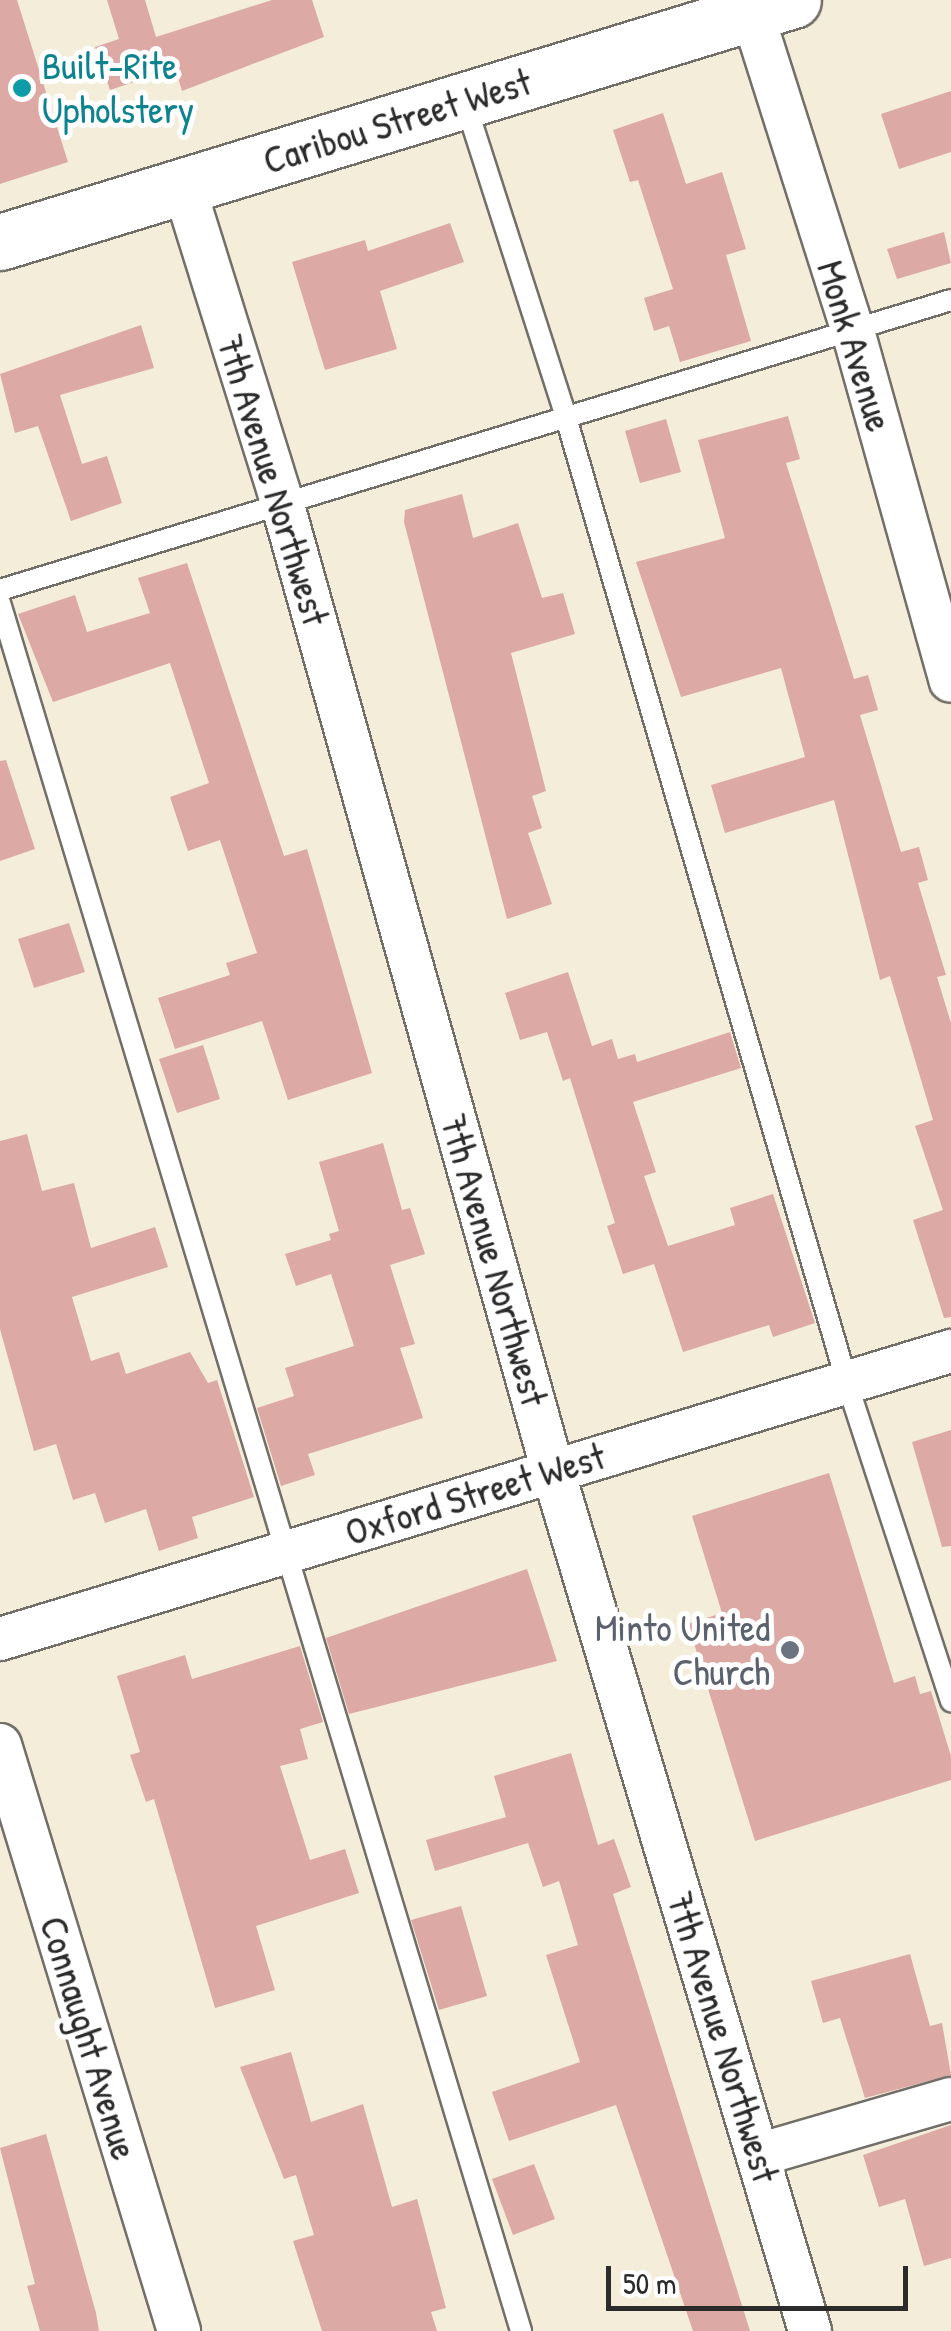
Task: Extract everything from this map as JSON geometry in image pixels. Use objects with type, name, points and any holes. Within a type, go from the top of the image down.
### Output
[{"type":"street","name":"Caribou Street West","points":[[0,242],[772,6]]},
{"type":"street","name":"Monk Avenue","points":[[772,6],[852,332],[951,681]]},
{"type":"street","name":"7th Avenue Northwest","points":[[184,186],[282,502],[553,1471],[810,2331]]},
{"type":"street","name":"Oxford Street West","points":[[0,1639],[951,1352]]},
{"type":"street","name":"Connaught Avenue","points":[[0,1745],[178,2331]]},
{"type":"street","points":[[758,2155],[951,2099]]},
{"type":"lane","points":[[465,100],[565,414],[847,1383],[951,1701]]},
{"type":"lane","points":[[0,590],[565,414],[951,300]]},
{"type":"lane","points":[[0,603],[521,2331]]},
{"type":"building","name":"Built-Rite Upholstery","points":[[0,0],[17,0],[68,162],[0,184]]},
{"type":"building","points":[[107,0],[145,0],[156,37],[272,0],[312,0],[324,37],[182,91],[175,68],[110,90],[95,47],[119,39]]},
{"type":"building","points":[[951,91],[951,152],[899,169],[881,114]]},
{"type":"building","points":[[663,113],[686,184],[722,172],[746,249],[726,255],[751,341],[680,362],[669,326],[654,331],[644,298],[673,289],[638,180],[630,182],[613,130]]},
{"type":"building","points":[[450,223],[464,262],[380,291],[397,349],[325,370],[292,262],[365,240],[368,251]]},
{"type":"building","points":[[944,232],[951,263],[897,279],[887,249]]},
{"type":"building","points":[[141,325],[154,368],[60,395],[82,464],[107,456],[122,503],[71,521],[38,426],[15,433],[0,374]]},
{"type":"building","points":[[788,416],[800,459],[786,463],[854,679],[868,675],[878,710],[860,715],[901,852],[919,847],[928,880],[918,883],[946,975],[937,977],[951,1023],[951,1317],[944,1318],[913,1220],[943,1210],[915,1126],[933,1120],[890,976],[880,980],[834,800],[725,833],[711,785],[805,757],[781,668],[681,697],[636,562],[725,538],[698,440]]},
{"type":"building","points":[[666,419],[681,472],[640,483],[625,431]]},
{"type":"building","points":[[462,494],[473,538],[518,523],[542,598],[563,593],[575,634],[511,653],[546,791],[532,796],[542,828],[528,833],[552,904],[507,919],[404,522],[405,510]]},
{"type":"building","points":[[187,563],[284,856],[307,849],[372,1073],[288,1100],[262,1021],[175,1049],[158,998],[230,975],[226,963],[257,953],[220,840],[188,851],[170,797],[209,783],[170,663],[53,702],[18,614],[75,595],[87,632],[150,613],[138,578]]},
{"type":"building","points":[[6,760],[35,849],[0,861],[0,761]]},
{"type":"building","points":[[69,923],[85,972],[34,988],[18,939]]},
{"type":"building","points":[[568,972],[592,1046],[612,1039],[618,1059],[635,1054],[637,1062],[730,1032],[741,1068],[633,1102],[656,1172],[644,1176],[668,1246],[735,1225],[730,1208],[773,1194],[815,1323],[773,1337],[769,1325],[683,1352],[654,1264],[623,1274],[607,1226],[615,1223],[570,1078],[563,1081],[547,1032],[520,1040],[505,993]]},
{"type":"building","points":[[203,1045],[220,1099],[177,1113],[159,1059]]},
{"type":"building","points":[[27,1134],[42,1191],[74,1183],[91,1248],[155,1227],[168,1267],[72,1297],[91,1361],[119,1352],[126,1374],[190,1352],[208,1383],[217,1380],[254,1497],[192,1517],[198,1538],[159,1551],[146,1509],[105,1523],[95,1493],[73,1500],[56,1444],[34,1451],[0,1329],[0,1141]]},
{"type":"building","points":[[383,1143],[402,1210],[410,1208],[425,1254],[390,1265],[415,1344],[400,1348],[423,1418],[308,1454],[315,1475],[281,1486],[257,1408],[294,1396],[285,1368],[354,1346],[331,1274],[296,1286],[285,1254],[331,1240],[329,1234],[339,1231],[319,1162]]},
{"type":"building","points":[[951,1430],[951,1546],[942,1547],[912,1442]]},
{"type":"building","name":"Minto United Church","points":[[829,1473],[894,1683],[915,1676],[920,1694],[931,1691],[951,1756],[951,1780],[755,1841],[688,1624],[722,1613],[692,1516]]},
{"type":"building","points":[[527,1569],[557,1661],[349,1714],[326,1638]]},
{"type":"building","points":[[300,1646],[323,1722],[300,1729],[308,1759],[280,1766],[310,1860],[345,1849],[359,1893],[256,1926],[275,1990],[215,2008],[154,1799],[146,1802],[130,1755],[140,1752],[117,1676],[185,1655],[192,1679]]},
{"type":"building","points":[[571,1753],[598,1845],[614,1839],[631,1887],[613,1894],[750,2331],[693,2331],[616,2105],[509,2141],[492,2092],[580,2062],[546,1955],[578,1945],[559,1881],[543,1887],[528,1843],[435,1871],[426,1840],[506,1817],[494,1776]]},
{"type":"building","points":[[461,1906],[487,1996],[439,2010],[411,1920]]},
{"type":"building","points":[[910,1954],[930,2026],[942,2023],[951,2075],[865,2098],[840,2018],[823,2023],[811,1981]]},
{"type":"building","points":[[291,2052],[311,2122],[363,2104],[392,2207],[417,2199],[446,2308],[431,2312],[437,2331],[322,2331],[293,2241],[314,2235],[296,2175],[284,2179],[240,2067]]},
{"type":"building","points":[[951,2125],[951,2258],[924,2266],[905,2199],[879,2207],[863,2155]]},
{"type":"building","points":[[46,2134],[99,2331],[40,2331],[27,2286],[35,2284],[0,2148]]},
{"type":"building","points":[[534,2164],[555,2219],[513,2235],[492,2179]]},
{"type":"place","name":"Built-Rite Upholstery","points":[[22,88]]},
{"type":"place","name":"Minto United Church","points":[[790,1650]]}]
